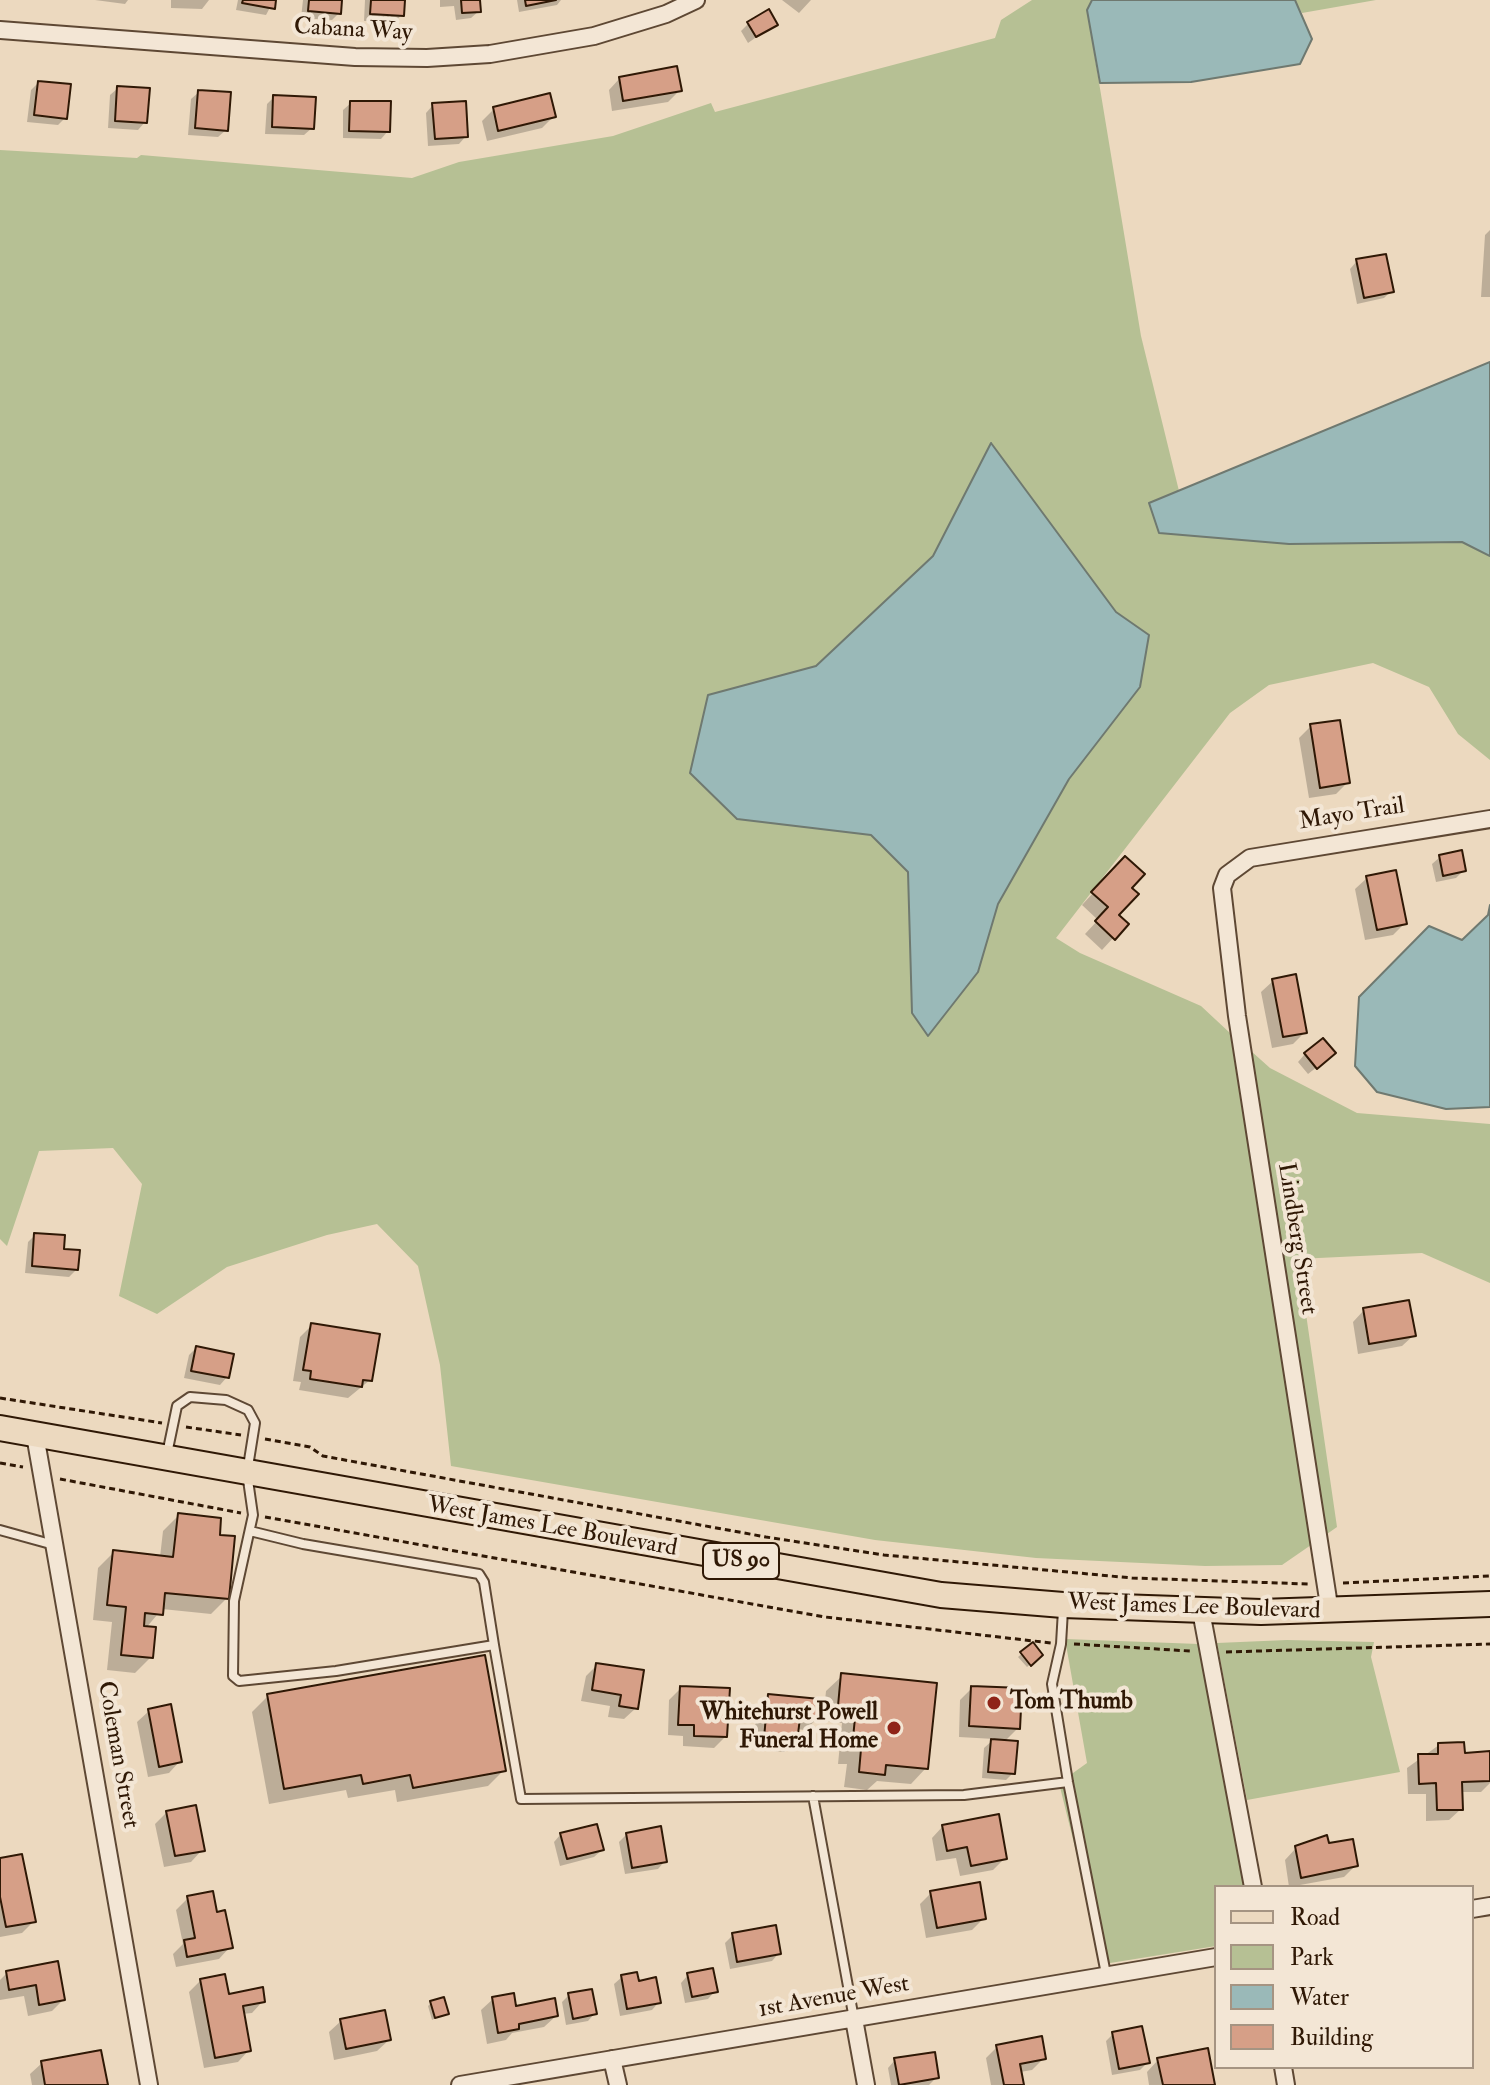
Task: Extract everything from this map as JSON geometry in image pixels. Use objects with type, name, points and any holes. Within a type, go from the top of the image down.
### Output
[{"type":"main road","name":"West James Lee Boulevard","points":[[0,1428],[926,1592],[1063,1605],[1201,1611],[1330,1612],[1490,1604]]},
{"type":"street","name":"Cabana Way","points":[[0,30],[355,57],[427,58],[490,54],[594,36],[666,14],[696,0]]},
{"type":"street","name":"Mayo Trail","points":[[1227,875],[1250,858],[1293,848],[1490,819]]},
{"type":"street","name":"Lindberg Street","points":[[1227,875],[1222,888],[1223,919],[1330,1612]]},
{"type":"street","name":"Coleman Street","points":[[35,1435],[149,2085]]},
{"type":"street","points":[[1201,1611],[1253,1885]]},
{"type":"street","name":"1st Avenue West","points":[[460,2085],[1214,1957]]},
{"type":"street","points":[[854,2019],[866,2085]]},
{"type":"street","points":[[612,2059],[618,2085]]},
{"type":"lane","points":[[166,1458],[177,1406],[190,1397],[212,1397],[248,1410],[255,1423],[247,1473],[253,1515],[234,1601],[233,1676],[239,1681],[336,1671],[494,1645]]},
{"type":"lane","points":[[0,1530],[54,1545]]},
{"type":"lane","points":[[250,1531],[318,1547],[435,1563],[479,1574],[484,1582],[521,1799],[964,1795],[1068,1782]]},
{"type":"lane","points":[[1063,1605],[1061,1644],[1052,1684],[1106,1974]]},
{"type":"lane","points":[[813,1796],[854,2019]]},
{"type":"path","points":[[0,1398],[255,1437],[310,1447],[323,1456],[766,1537],[884,1555],[1132,1578],[1326,1584],[1490,1576]]},
{"type":"path","points":[[0,1463],[41,1470],[63,1480],[253,1515],[825,1617],[940,1633],[1061,1644],[1210,1652],[1426,1649],[1490,1644]]},
{"type":"green space","points":[[1032,0],[1092,0],[1087,10],[1141,336],[1179,491],[1149,504],[1289,544],[1462,542],[1490,556],[1490,760],[1458,734],[1429,687],[1373,663],[1269,685],[1230,713],[1056,938],[1080,953],[1201,1006],[1230,1033],[1311,1545],[1282,1565],[1205,1566],[1036,1558],[875,1540],[451,1466],[440,1365],[418,1266],[377,1224],[327,1235],[227,1267],[157,1314],[119,1296],[142,1184],[113,1148],[39,1151],[7,1246],[0,1239],[0,150],[137,158],[141,155],[412,178],[459,162],[613,136],[711,103],[715,112],[995,38],[1001,20]],"holes":[[[991,443],[1116,612],[1149,636],[1140,687],[1069,779],[998,904],[978,972],[912,1013],[908,872],[871,835],[805,826],[708,695],[816,667],[933,556]]]},
{"type":"green space","points":[[1295,0],[1376,0],[1302,13]]},
{"type":"green space","points":[[1251,1051],[1270,1068],[1357,1113],[1490,1124],[1490,1283],[1422,1253],[1298,1259],[1337,1527],[1327,1534]]},
{"type":"green space","points":[[1065,1639],[1199,1644],[1244,1885],[1214,1885],[1214,1946],[1104,1964],[1059,1783],[1087,1763]]},
{"type":"green space","points":[[1287,1640],[1374,1642],[1371,1657],[1400,1772],[1247,1800],[1217,1643]]},
{"type":"water","points":[[1092,0],[1295,0],[1312,39],[1300,64],[1191,82],[1100,83],[1087,10]]},
{"type":"water","points":[[1490,362],[1490,556],[1462,542],[1289,544],[1159,533],[1149,503]]},
{"type":"water","points":[[991,443],[1116,612],[1149,635],[1140,687],[1069,779],[998,904],[978,972],[928,1036],[912,1013],[908,872],[871,835],[737,819],[690,773],[708,695],[816,666],[933,556]]},
{"type":"water","points":[[1490,905],[1490,1107],[1446,1109],[1377,1092],[1355,1066],[1359,997],[1429,926],[1462,940],[1488,915]]},
{"type":"building","points":[[243,0],[276,0],[275,9],[242,3]]},
{"type":"building","points":[[309,0],[342,0],[341,14],[308,11]]},
{"type":"building","points":[[371,0],[405,0],[404,16],[370,14]]},
{"type":"building","points":[[461,0],[480,0],[481,12],[462,13]]},
{"type":"building","points":[[525,0],[556,0],[526,6]]},
{"type":"building","points":[[769,9],[778,25],[756,37],[747,22]]},
{"type":"building","points":[[677,66],[682,91],[623,101],[619,77]]},
{"type":"building","points":[[38,81],[71,84],[67,119],[34,115]]},
{"type":"building","points":[[117,86],[150,88],[147,123],[115,121]]},
{"type":"building","points":[[198,90],[231,92],[228,131],[195,128]]},
{"type":"building","points":[[550,93],[556,117],[498,131],[493,107]]},
{"type":"building","points":[[273,95],[316,97],[314,129],[272,127]]},
{"type":"building","points":[[350,101],[391,101],[390,132],[349,131]]},
{"type":"building","points":[[466,101],[468,137],[435,139],[432,103]]},
{"type":"building","points":[[1386,254],[1394,292],[1364,298],[1356,259]]},
{"type":"building","points":[[1340,720],[1350,783],[1320,788],[1310,724]]},
{"type":"building","points":[[1462,850],[1466,871],[1443,876],[1439,855]]},
{"type":"building","points":[[1125,856],[1145,874],[1132,888],[1139,894],[1119,915],[1129,924],[1115,940],[1095,921],[1108,907],[1091,892]]},
{"type":"building","points":[[1396,870],[1407,924],[1377,930],[1366,876]]},
{"type":"building","points":[[1296,974],[1307,1033],[1283,1037],[1272,979]]},
{"type":"building","points":[[1323,1038],[1336,1053],[1317,1069],[1304,1053]]},
{"type":"building","points":[[34,1233],[65,1235],[64,1249],[80,1250],[78,1270],[32,1266]]},
{"type":"building","points":[[1409,1300],[1416,1336],[1369,1344],[1363,1308]]},
{"type":"building","points":[[311,1323],[380,1334],[372,1381],[363,1380],[362,1387],[310,1379],[311,1371],[303,1370]]},
{"type":"building","points":[[196,1346],[234,1354],[229,1378],[191,1371]]},
{"type":"building","points":[[178,1513],[221,1518],[220,1535],[235,1536],[229,1599],[165,1593],[163,1615],[145,1613],[144,1626],[156,1627],[153,1658],[121,1655],[126,1607],[107,1605],[113,1550],[173,1557]]},
{"type":"building","points":[[1033,1642],[1043,1655],[1031,1666],[1020,1652]]},
{"type":"building","points":[[485,1655],[506,1771],[413,1788],[410,1775],[363,1784],[361,1775],[284,1789],[267,1694]]},
{"type":"building","points":[[596,1663],[644,1670],[638,1709],[619,1706],[621,1695],[592,1690]]},
{"type":"building","name":"Whitehurst Powell Funeral Home","points":[[841,1673],[937,1683],[928,1769],[886,1765],[885,1775],[859,1772],[861,1749],[852,1748],[856,1708],[838,1706]]},
{"type":"building","points":[[680,1686],[730,1688],[727,1737],[694,1736],[694,1725],[678,1725]]},
{"type":"building","points":[[971,1686],[1022,1688],[1020,1729],[969,1726]]},
{"type":"building","points":[[768,1694],[820,1699],[818,1720],[800,1718],[797,1742],[764,1738]]},
{"type":"building","points":[[171,1704],[182,1762],[159,1767],[148,1709]]},
{"type":"building","points":[[991,1739],[1018,1741],[1015,1774],[988,1772]]},
{"type":"building","points":[[1464,1742],[1465,1753],[1490,1751],[1490,1781],[1462,1782],[1463,1810],[1437,1810],[1436,1783],[1419,1784],[1418,1754],[1438,1754],[1438,1743]]},
{"type":"building","points":[[196,1805],[205,1851],[175,1856],[166,1811]]},
{"type":"building","points":[[999,1814],[1007,1859],[971,1866],[967,1847],[947,1851],[942,1825]]},
{"type":"building","points":[[597,1824],[604,1850],[567,1859],[560,1833]]},
{"type":"building","points":[[661,1826],[667,1862],[632,1868],[626,1833]]},
{"type":"building","points":[[1327,1835],[1329,1843],[1353,1839],[1358,1866],[1301,1878],[1295,1846]]},
{"type":"building","points":[[22,1854],[36,1922],[6,1927],[0,1897],[0,1858]]},
{"type":"building","points":[[980,1882],[986,1919],[937,1928],[930,1891]]},
{"type":"building","points":[[213,1891],[217,1912],[225,1910],[233,1948],[187,1957],[184,1940],[195,1938],[187,1896]]},
{"type":"building","points":[[776,1925],[781,1954],[737,1962],[732,1933]]},
{"type":"building","points":[[58,1961],[65,2000],[39,2005],[36,1985],[9,1990],[6,1971]]},
{"type":"building","points":[[713,1968],[718,1992],[692,1997],[687,1973]]},
{"type":"building","points":[[637,1972],[639,1981],[656,1977],[661,2003],[627,2009],[621,1975]]},
{"type":"building","points":[[225,1974],[229,1994],[263,1987],[265,2002],[243,2006],[251,2051],[215,2058],[200,1979]]},
{"type":"building","points":[[592,1989],[597,2014],[573,2019],[568,1993]]},
{"type":"building","points":[[514,1993],[516,2006],[555,1998],[558,2016],[519,2024],[519,2029],[498,2033],[492,1997]]},
{"type":"building","points":[[444,1997],[449,2014],[435,2018],[430,2001]]},
{"type":"building","points":[[385,2010],[391,2040],[346,2049],[340,2019]]},
{"type":"building","points":[[1142,2026],[1150,2063],[1119,2069],[1112,2032]]},
{"type":"building","points":[[1042,2036],[1046,2059],[1020,2064],[1024,2085],[1004,2085],[996,2045]]},
{"type":"building","points":[[1208,2048],[1215,2085],[1163,2085],[1157,2058]]},
{"type":"building","points":[[101,2050],[108,2085],[45,2085],[41,2061]]},
{"type":"building","points":[[935,2052],[939,2078],[899,2085],[894,2058]]},
{"type":"place","name":"Tom Thumb","points":[[994,1703]]},
{"type":"place","name":"Whitehurst Powell Funeral Home","points":[[894,1728]]}]
